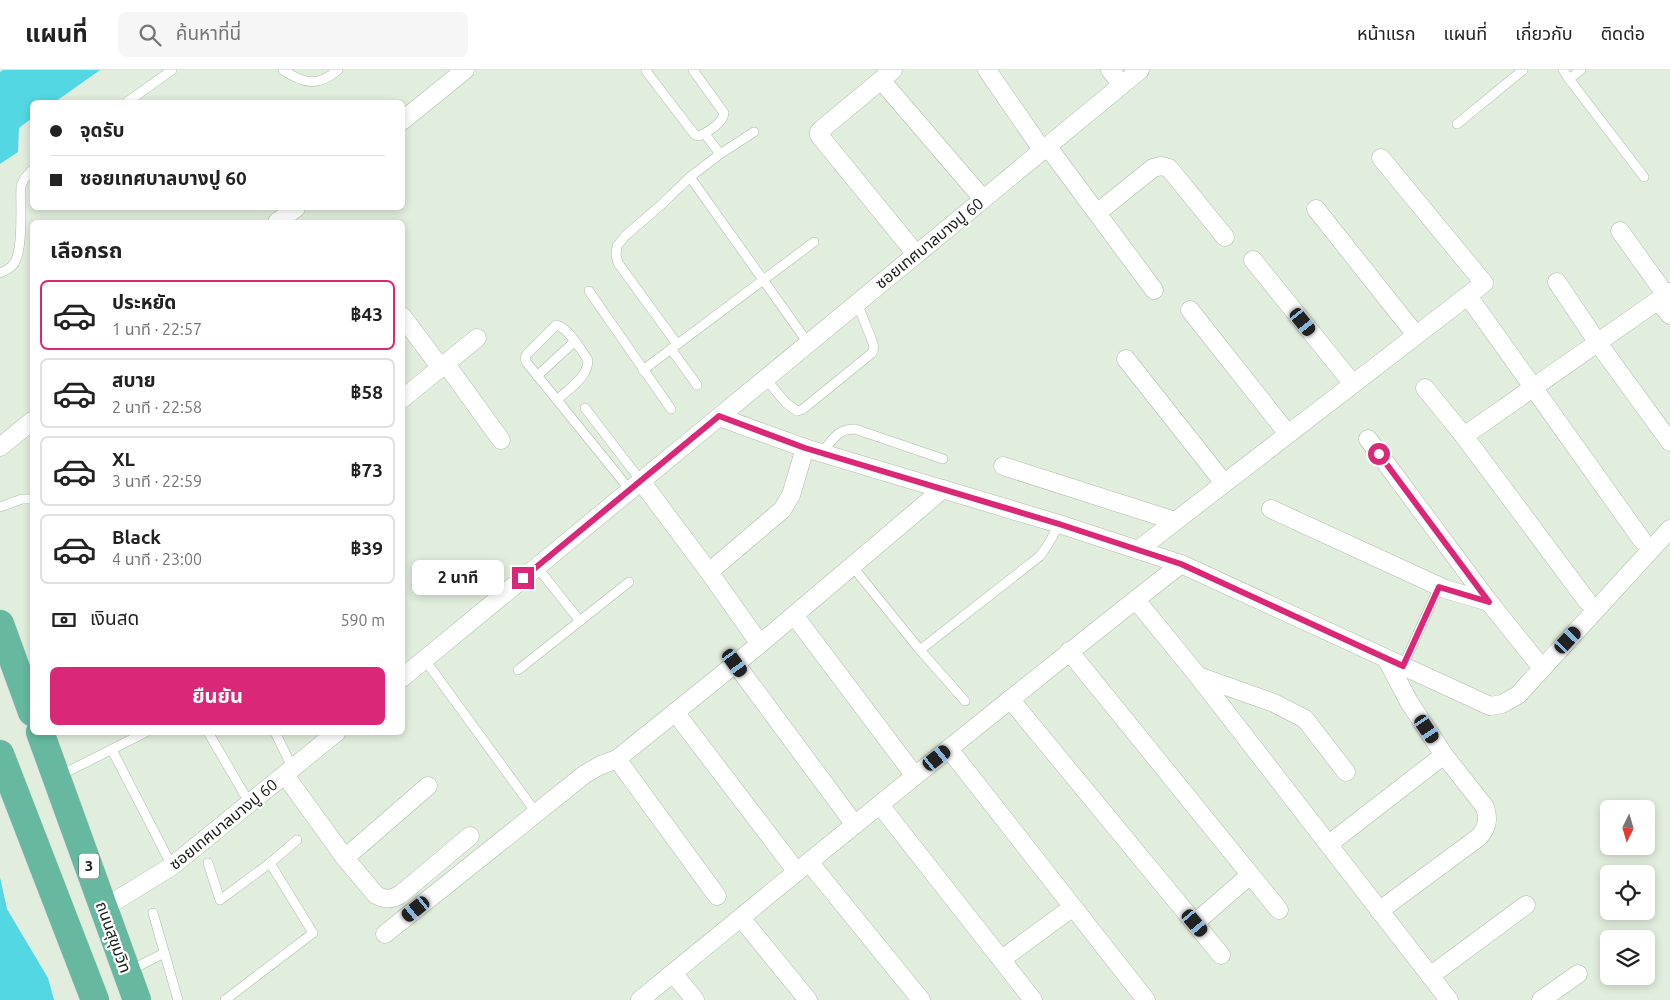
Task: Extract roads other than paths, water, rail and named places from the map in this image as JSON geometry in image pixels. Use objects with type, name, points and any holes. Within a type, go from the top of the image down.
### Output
[{"type":"highway","points":[[0,624],[30,698]]},
{"type":"highway","name":"ถนนสุขุมวิท","points":[[41,735],[138,1000]]},
{"type":"highway","points":[[0,754],[8,801],[95,1000]]},
{"type":"street","points":[[405,118],[465,70]]},
{"type":"street","points":[[987,70],[1154,290]]},
{"type":"street","points":[[1110,70],[1122,84]]},
{"type":"street","name":"ซอยเทศบาลบางปู 60","points":[[405,676],[1140,70]]},
{"type":"street","points":[[916,254],[818,135],[822,129],[887,75],[983,198]]},
{"type":"street","points":[[1138,550],[1484,283],[1381,158]]},
{"type":"street","points":[[1097,213],[1153,168],[1161,166],[1169,168],[1225,237]]},
{"type":"street","points":[[1316,209],[1416,335]]},
{"type":"street","points":[[280,220],[293,210]]},
{"type":"street","points":[[1620,231],[1665,296],[1670,316]]},
{"type":"street","points":[[1253,260],[1353,384]]},
{"type":"street","points":[[1557,282],[1598,343],[1670,442]]},
{"type":"street","points":[[1468,296],[1642,540]]},
{"type":"street","points":[[1464,436],[1665,296]]},
{"type":"street","points":[[1190,310],[1288,434]]},
{"type":"street","points":[[405,320],[501,440]]},
{"type":"street","points":[[405,397],[478,338]]},
{"type":"street","points":[[1126,359],[1224,483]]},
{"type":"street","points":[[1425,388],[1464,436],[1587,601]]},
{"type":"street","points":[[719,416],[814,450],[1059,524],[1181,564],[1490,706],[1502,704],[1518,695],[1670,529]]},
{"type":"street","points":[[0,447],[30,424]]},
{"type":"street","points":[[1368,439],[1489,602],[1542,668]]},
{"type":"street","points":[[709,572],[782,510],[814,450]]},
{"type":"street","points":[[1003,466],[1175,521]]},
{"type":"street","points":[[635,486],[709,572],[760,644]]},
{"type":"street","points":[[385,934],[585,774],[601,765],[618,759],[760,644],[943,489]]},
{"type":"street","points":[[1271,509],[1439,587],[1489,602]]},
{"type":"street","points":[[640,1000],[1069,651],[1181,564]]},
{"type":"street","points":[[1136,600],[1198,676],[1449,1000]]},
{"type":"street","points":[[794,615],[915,776]]},
{"type":"street","points":[[1069,651],[1279,910]]},
{"type":"street","points":[[735,663],[855,825]]},
{"type":"street","points":[[1379,911],[1479,838],[1487,824],[1488,816],[1485,807],[1444,755],[1409,702],[1395,663]]},
{"type":"street","points":[[1198,676],[1274,703],[1305,719],[1346,772]]},
{"type":"street","points":[[1010,699],[1221,955]]},
{"type":"street","points":[[675,712],[804,867],[921,1000]]},
{"type":"street","name":"ซอยเทศบาลบางปู 60","points":[[104,908],[172,866],[333,735]]},
{"type":"street","points":[[948,749],[1146,1000]]},
{"type":"street","points":[[1329,844],[1444,755]]},
{"type":"street","points":[[618,759],[717,896]]},
{"type":"street","points":[[289,772],[345,858],[376,894],[386,899],[394,899],[470,836]]},
{"type":"street","points":[[345,858],[428,786]]},
{"type":"street","points":[[880,805],[1033,1000]]},
{"type":"street","points":[[1195,923],[1250,875]]},
{"type":"street","points":[[1430,976],[1526,905]]},
{"type":"street","points":[[1002,960],[1073,907]]},
{"type":"street","points":[[741,918],[808,1000]]},
{"type":"street","points":[[673,973],[695,1000]]},
{"type":"street","points":[[1541,1000],[1578,974]]},
{"type":"lane","points":[[130,100],[172,70]]},
{"type":"lane","points":[[283,70],[306,81],[318,82],[338,70]]},
{"type":"lane","points":[[646,71],[695,135],[699,136],[705,134],[721,121],[724,117],[724,112],[693,70]]},
{"type":"lane","points":[[1458,124],[1523,70]]},
{"type":"lane","points":[[1562,70],[1644,177]]},
{"type":"lane","points":[[1569,79],[1581,70]]},
{"type":"lane","points":[[697,385],[674,346],[618,263],[616,255],[618,246],[624,236],[661,205],[690,177],[720,154],[754,132]]},
{"type":"lane","points":[[705,134],[720,154]]},
{"type":"lane","points":[[0,273],[13,265],[17,256],[21,186],[30,172]]},
{"type":"lane","points":[[690,177],[808,343]]},
{"type":"lane","points":[[643,370],[814,242]]},
{"type":"lane","points":[[589,291],[671,409]]},
{"type":"lane","points":[[765,378],[786,403],[797,411],[803,409],[872,353],[873,344],[857,303]]},
{"type":"lane","points":[[557,400],[583,376],[588,369],[588,360],[561,326],[556,325],[527,354],[525,358],[526,363],[557,400],[635,486]]},
{"type":"lane","points":[[537,376],[574,342]]},
{"type":"lane","points":[[585,408],[635,486]]},
{"type":"lane","points":[[814,450],[844,429],[856,429],[943,459]]},
{"type":"lane","points":[[0,507],[22,499],[30,499]]},
{"type":"lane","points":[[920,650],[1040,556],[1059,524]]},
{"type":"lane","points":[[852,566],[920,650],[965,701]]},
{"type":"lane","points":[[538,567],[580,621]]},
{"type":"lane","points":[[518,670],[629,582]]},
{"type":"lane","points":[[1395,663],[1439,587]]},
{"type":"lane","points":[[425,660],[532,807]]},
{"type":"lane","points":[[56,777],[140,735]]},
{"type":"lane","points":[[210,735],[250,804]]},
{"type":"lane","points":[[276,735],[289,772]]},
{"type":"lane","points":[[112,750],[172,866]]},
{"type":"lane","points":[[208,863],[220,900],[270,863],[297,840]]},
{"type":"lane","points":[[225,1000],[313,933],[270,863]]},
{"type":"lane","points":[[153,913],[178,1000]]},
{"type":"lane","points":[[127,972],[164,953]]},
{"type":"water","points":[[3,70],[100,70],[58,100],[30,100],[30,120],[19,128],[18,152],[0,164],[0,72]]},
{"type":"water","points":[[0,877],[7,909],[48,978],[54,1000],[0,1000]]}]
